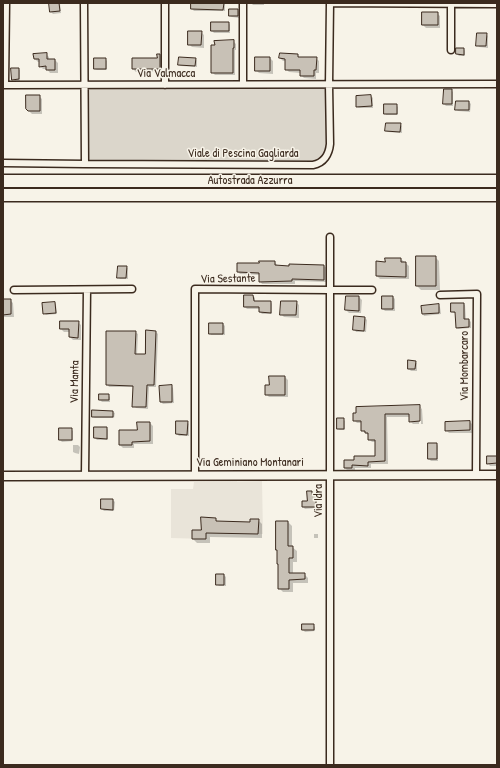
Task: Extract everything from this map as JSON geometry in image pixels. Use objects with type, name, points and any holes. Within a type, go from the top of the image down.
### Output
[{"type":"highway","name":"Autostrada Azzurra","points":[[3,181],[497,181]]},
{"type":"highway","name":"Autostrada Azzurra","points":[[3,194],[497,196]]},
{"type":"street","points":[[4,86],[6,3]]},
{"type":"street","points":[[84,3],[85,164]]},
{"type":"street","points":[[165,3],[165,85]]},
{"type":"street","points":[[243,3],[243,84]]},
{"type":"street","points":[[330,3],[497,4]]},
{"type":"street","name":"Viale di Pescina Gagliarda","points":[[3,163],[316,165],[325,159],[330,148],[330,3]]},
{"type":"street","points":[[451,4],[451,50]]},
{"type":"street","name":"Via Valmacca","points":[[4,86],[497,84]]},
{"type":"street","name":"Via Idra","points":[[330,237],[330,765]]},
{"type":"street","points":[[14,290],[132,289]]},
{"type":"street","name":"Via Sestante","points":[[195,475],[195,289],[372,290]]},
{"type":"street","name":"Via Manta","points":[[85,475],[87,290]]},
{"type":"street","name":"Via Mombarcaro","points":[[440,295],[476,294],[476,475]]},
{"type":"street","name":"Via Geminiano Montanari","points":[[3,476],[497,475]]},
{"type":"shaded area","points":[[89,88],[326,88],[326,146],[319,159],[312,162],[88,161]]},
{"type":"shaded area","points":[[262,481],[263,534],[207,533],[206,539],[171,538],[171,489],[193,489],[194,482]]},
{"type":"building","points":[[49,3],[59,3],[60,11],[50,12]]},
{"type":"building","points":[[191,3],[224,3],[223,10],[191,9]]},
{"type":"building","points":[[229,9],[238,9],[238,16],[229,16]]},
{"type":"building","points":[[422,12],[438,12],[438,25],[422,25]]},
{"type":"building","points":[[211,22],[229,22],[229,31],[211,31]]},
{"type":"building","points":[[188,31],[202,31],[201,45],[188,45]]},
{"type":"building","points":[[477,33],[487,33],[486,46],[476,46]]},
{"type":"building","points":[[234,40],[233,73],[211,73],[211,45],[215,45],[214,41]]},
{"type":"building","points":[[456,48],[464,48],[464,55],[456,54]]},
{"type":"building","points":[[47,53],[47,59],[55,59],[55,70],[46,70],[46,66],[39,67],[39,59],[34,59],[33,54]]},
{"type":"building","points":[[280,53],[298,54],[298,57],[317,57],[314,76],[300,76],[300,70],[285,70],[285,59],[279,58]]},
{"type":"building","points":[[157,54],[160,54],[160,69],[132,69],[132,58],[157,58]]},
{"type":"building","points":[[179,57],[196,58],[195,66],[178,65]]},
{"type":"building","points":[[255,57],[270,57],[270,71],[255,71]]},
{"type":"building","points":[[94,58],[106,58],[106,69],[94,69]]},
{"type":"building","points":[[11,68],[19,68],[19,79],[12,80]]},
{"type":"building","points":[[444,89],[452,89],[452,104],[443,104]]},
{"type":"building","points":[[26,95],[40,95],[40,111],[28,111],[26,109]]},
{"type":"building","points":[[371,95],[372,106],[356,107],[356,96]]},
{"type":"building","points":[[456,101],[469,101],[469,110],[455,110]]},
{"type":"building","points":[[384,104],[397,104],[397,114],[384,114]]},
{"type":"building","points":[[386,123],[401,123],[400,132],[385,131]]},
{"type":"building","points":[[416,256],[436,256],[436,286],[416,286]]},
{"type":"building","points":[[385,258],[401,258],[401,262],[406,262],[406,277],[376,276],[376,261],[385,262]]},
{"type":"building","points":[[259,261],[275,261],[275,265],[289,266],[289,264],[324,265],[324,280],[292,279],[292,281],[259,282],[259,273],[237,272],[237,263],[259,263]]},
{"type":"building","points":[[118,266],[127,266],[126,278],[117,278]]},
{"type":"building","points":[[244,295],[253,295],[254,301],[271,301],[271,313],[259,312],[259,307],[244,307]]},
{"type":"building","points":[[346,296],[359,296],[359,311],[345,310]]},
{"type":"building","points":[[382,296],[393,296],[393,309],[382,309]]},
{"type":"building","points":[[3,299],[11,299],[11,314],[3,315]]},
{"type":"building","points":[[281,301],[297,301],[296,315],[280,315]]},
{"type":"building","points":[[55,302],[56,313],[43,314],[42,303]]},
{"type":"building","points":[[451,303],[464,303],[464,319],[469,319],[469,327],[456,328],[455,312],[451,312]]},
{"type":"building","points":[[439,304],[439,313],[422,314],[421,306]]},
{"type":"building","points":[[354,316],[365,317],[364,331],[353,330]]},
{"type":"building","points":[[60,321],[79,321],[78,338],[69,337],[69,329],[60,329]]},
{"type":"building","points":[[209,323],[223,323],[223,334],[209,334]]},
{"type":"building","points":[[146,330],[156,331],[154,385],[147,385],[146,407],[132,407],[133,386],[106,385],[106,331],[136,331],[135,354],[145,354]]},
{"type":"building","points":[[408,360],[416,361],[415,369],[408,369]]},
{"type":"building","points":[[269,376],[285,376],[285,395],[265,395],[265,385],[269,385]]},
{"type":"building","points":[[172,385],[172,402],[160,402],[159,386]]},
{"type":"building","points":[[99,394],[109,394],[109,400],[99,400]]},
{"type":"building","points":[[420,405],[420,421],[409,422],[409,414],[385,414],[385,461],[368,462],[368,466],[352,465],[352,468],[344,468],[344,460],[354,460],[354,456],[375,456],[375,440],[368,440],[368,433],[361,431],[361,421],[353,421],[353,413],[356,413],[356,407]]},
{"type":"building","points":[[92,410],[113,411],[113,417],[92,417]]},
{"type":"building","points":[[337,418],[344,418],[344,429],[337,429]]},
{"type":"building","points":[[176,421],[188,421],[187,435],[176,434]]},
{"type":"building","points":[[470,421],[470,430],[445,431],[445,422]]},
{"type":"building","points":[[137,422],[150,422],[150,441],[132,442],[132,445],[119,445],[119,430],[137,430]]},
{"type":"building","points":[[94,427],[107,427],[107,439],[94,438]]},
{"type":"building","points":[[59,428],[72,428],[72,440],[59,440]]},
{"type":"building","points":[[428,443],[437,443],[437,459],[428,459]]},
{"type":"building","points":[[487,456],[497,456],[497,463],[487,464]]},
{"type":"building","points":[[307,491],[312,491],[312,495],[316,495],[316,507],[302,507],[302,501],[307,501]]},
{"type":"building","points":[[101,499],[113,499],[113,510],[101,509]]},
{"type":"building","points":[[201,517],[216,518],[216,521],[250,522],[250,519],[259,519],[258,534],[206,533],[206,539],[192,539],[192,530],[201,530]]},
{"type":"building","points":[[276,521],[288,521],[288,546],[293,546],[293,558],[289,558],[289,573],[305,573],[305,579],[289,580],[289,589],[278,589]]},
{"type":"building","points":[[216,574],[224,574],[224,585],[216,585]]},
{"type":"building","points":[[302,624],[314,624],[314,630],[302,630]]}]
